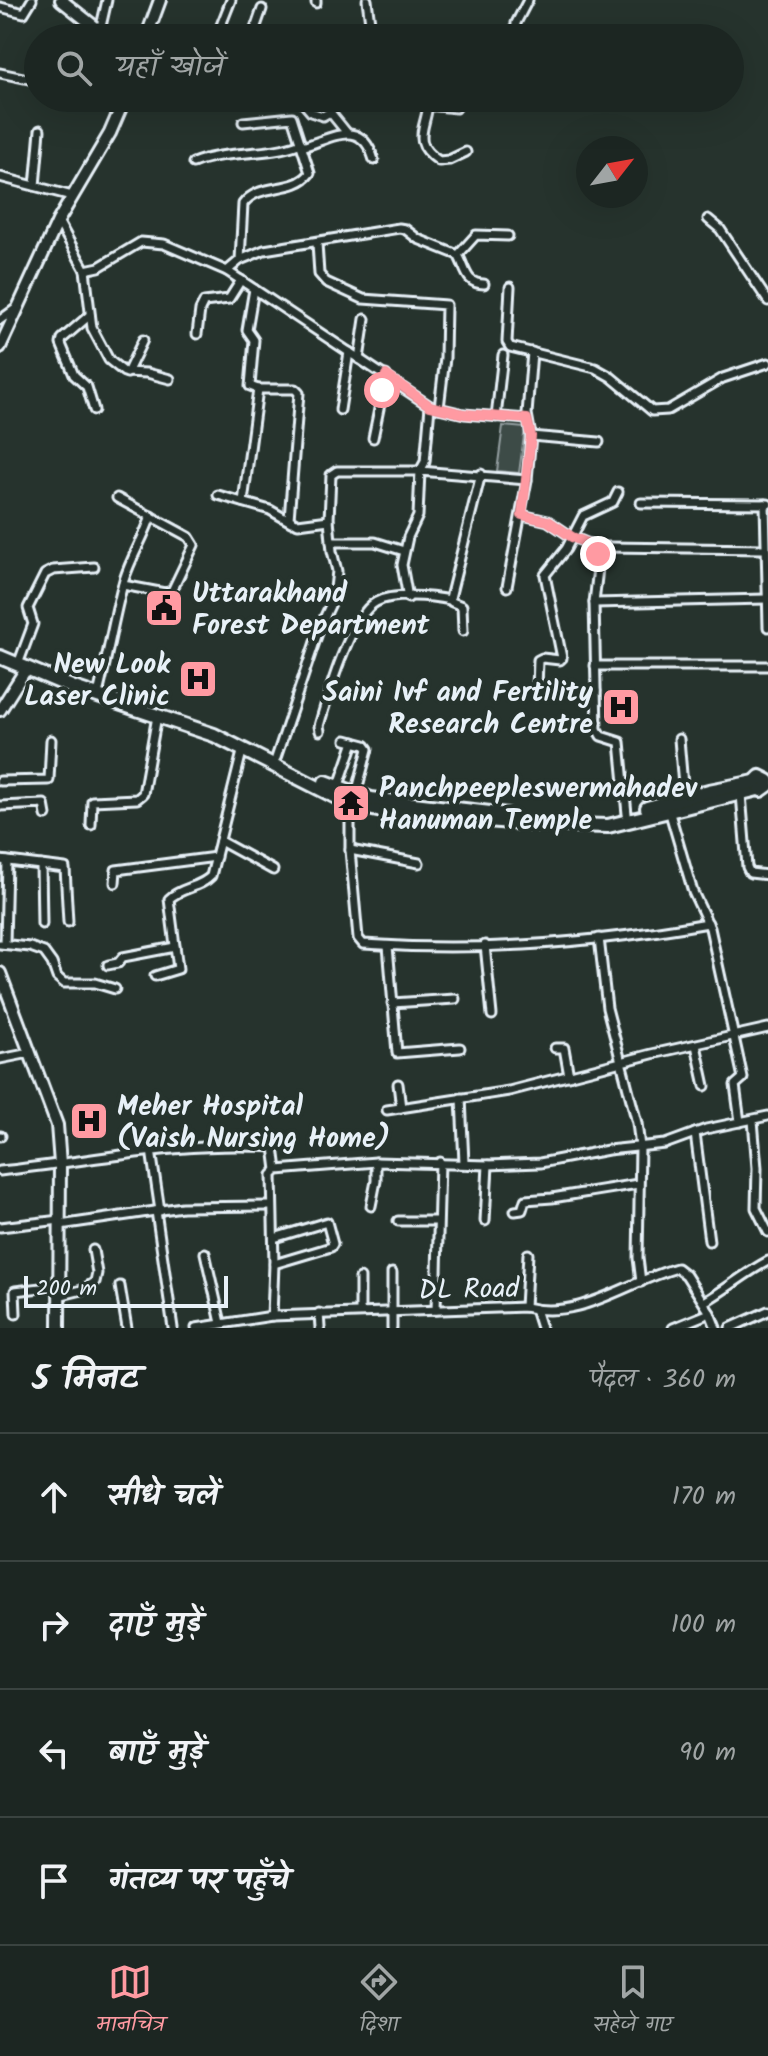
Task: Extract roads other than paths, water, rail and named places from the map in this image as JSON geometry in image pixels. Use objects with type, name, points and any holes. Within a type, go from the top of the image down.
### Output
[{"type":"main road","points":[[0,654],[74,688],[157,714],[243,748],[382,811],[589,827],[621,823],[741,794],[764,783]]},
{"type":"main road","points":[[23,664],[169,710],[216,729],[338,788],[353,799],[593,822],[684,797],[764,783]]},
{"type":"street","points":[[0,7],[24,13],[32,0]]},
{"type":"street","points":[[61,0],[91,24]]},
{"type":"street","points":[[105,24],[107,0]]},
{"type":"street","points":[[153,24],[160,0]]},
{"type":"street","points":[[222,24],[231,0]]},
{"type":"street","points":[[367,0],[370,24]]},
{"type":"street","points":[[517,24],[528,0]]},
{"type":"street","points":[[257,24],[262,9]]},
{"type":"street","points":[[0,73],[24,78]]},
{"type":"street","points":[[0,347],[58,221],[110,133],[119,112]]},
{"type":"street","points":[[311,112],[317,116],[330,112],[347,133]]},
{"type":"street","points":[[427,112],[422,123],[425,149],[439,161],[466,152]]},
{"type":"street","points":[[240,260],[243,204],[254,194],[282,188],[306,178],[310,170],[291,116],[243,122]]},
{"type":"street","points":[[35,186],[40,130]]},
{"type":"street","points":[[193,163],[217,156],[302,145],[347,133],[356,133],[364,139],[374,160]]},
{"type":"street","points":[[0,177],[72,196]]},
{"type":"street","points":[[708,219],[720,229],[768,301]]},
{"type":"street","points":[[58,221],[85,270],[94,334],[105,356],[127,373],[147,373],[170,379]]},
{"type":"street","points":[[227,271],[240,260],[264,250],[402,228],[418,239],[458,255],[468,278],[477,284],[484,284]]},
{"type":"street","points":[[458,255],[476,235],[508,236]]},
{"type":"street","points":[[85,270],[99,267],[126,249],[148,241],[164,244],[227,271],[430,406],[527,419]]},
{"type":"street","points":[[317,243],[319,274],[326,282],[363,299],[446,305],[445,358],[439,408]]},
{"type":"street","points":[[197,334],[204,302],[229,299],[241,280]]},
{"type":"street","points":[[510,287],[508,345],[605,372],[645,407],[658,412],[668,410],[723,378],[768,363]]},
{"type":"street","points":[[254,289],[247,332],[254,340],[249,383],[252,388],[295,389],[299,393],[289,513],[291,522]]},
{"type":"street","points":[[0,320],[20,306]]},
{"type":"street","points":[[90,315],[62,339],[61,344],[74,375],[87,387],[94,410]]},
{"type":"street","points":[[359,359],[365,319]]},
{"type":"street","points":[[127,373],[143,340]]},
{"type":"street","points":[[340,410],[349,352]]},
{"type":"street","points":[[507,587],[527,480],[532,352]]},
{"type":"street","points":[[496,417],[503,355]]},
{"type":"street","points":[[373,438],[386,375]]},
{"type":"street","points":[[243,502],[258,389]]},
{"type":"street","points":[[408,598],[402,569],[404,551],[417,519],[420,471],[425,462],[430,406]]},
{"type":"street","points":[[531,436],[599,442]]},
{"type":"street","points":[[276,758],[320,627],[332,603],[337,571],[329,520],[333,472],[420,471],[527,480]]},
{"type":"street","points":[[450,600],[481,474]]},
{"type":"street","points":[[596,691],[540,693],[537,689],[538,660],[560,660],[562,655],[545,575],[563,553],[583,516],[613,502],[618,492]]},
{"type":"street","points":[[218,495],[270,510],[298,524],[329,520]]},
{"type":"street","points":[[117,498],[189,537],[194,547],[174,589],[169,593],[123,585]]},
{"type":"street","points":[[641,503],[767,504],[768,627]]},
{"type":"street","points":[[522,515],[548,521],[572,537],[602,549]]},
{"type":"street","points":[[99,690],[123,585],[151,516]]},
{"type":"street","points":[[331,542],[367,541],[404,551]]},
{"type":"street","points":[[627,814],[620,742],[598,734],[594,603],[598,554],[607,547],[765,549]]},
{"type":"street","points":[[0,710],[23,664],[33,623],[28,608],[45,574],[53,570],[94,567]]},
{"type":"street","points":[[320,731],[331,682],[362,615],[369,607],[382,599],[450,600],[462,606],[463,631]]},
{"type":"street","points":[[594,603],[766,599]]},
{"type":"street","points":[[595,666],[768,666]]},
{"type":"street","points":[[91,825],[92,801],[137,799],[143,794],[157,714]]},
{"type":"street","points":[[679,739],[684,797]]},
{"type":"street","points":[[0,781],[49,780],[51,740]]},
{"type":"street","points":[[338,788],[350,741],[368,749],[353,799],[350,850],[359,940],[363,944],[485,945],[647,934],[708,923]]},
{"type":"street","points":[[155,976],[178,969],[169,899],[210,878],[243,748]]},
{"type":"street","points":[[741,794],[748,871],[768,875]]},
{"type":"street","points":[[0,806],[44,804],[47,806],[46,815]]},
{"type":"street","points":[[669,810],[693,892],[708,923],[734,1037],[743,1078],[735,1087],[740,1122]]},
{"type":"street","points":[[220,841],[273,870]]},
{"type":"street","points":[[350,850],[419,863]]},
{"type":"street","points":[[115,883],[116,870],[216,857]]},
{"type":"street","points":[[68,922],[66,871],[62,867],[4,860],[3,944],[44,952],[57,977],[64,983],[95,983],[115,989]]},
{"type":"street","points":[[41,865],[42,924]]},
{"type":"street","points":[[599,938],[607,1008],[637,1123],[640,1147],[638,1258],[641,1282]]},
{"type":"street","points":[[485,945],[492,1015]]},
{"type":"street","points":[[388,946],[397,1053],[460,1048]]},
{"type":"street","points":[[108,965],[118,963],[123,957],[175,947]]},
{"type":"street","points":[[0,973],[57,1125],[60,1164],[59,1328]]},
{"type":"street","points":[[392,1003],[455,999]]},
{"type":"street","points":[[387,1110],[509,1091],[768,1028]]},
{"type":"street","points":[[696,1045],[705,1086]]},
{"type":"street","points":[[555,1048],[564,1048],[569,1076]]},
{"type":"street","points":[[0,1059],[30,1053]]},
{"type":"street","points":[[398,1084],[401,1108]]},
{"type":"street","points":[[461,1098],[464,1163]]},
{"type":"street","points":[[272,1316],[272,1175],[277,1170],[376,1162],[540,1163],[608,1150],[665,1144],[695,1133],[768,1116]]},
{"type":"street","points":[[753,1120],[756,1208],[768,1232]]},
{"type":"street","points":[[695,1133],[709,1241]]},
{"type":"street","points":[[0,1171],[194,1145],[273,1146],[277,1170]]},
{"type":"street","points":[[151,1150],[173,1328]]},
{"type":"street","points":[[371,1206],[376,1162]]},
{"type":"street","points":[[436,1310],[440,1162]]},
{"type":"street","points":[[485,1221],[488,1165]]},
{"type":"street","points":[[515,1211],[522,1210],[525,1200],[638,1184]]},
{"type":"street","points":[[0,1227],[193,1207],[272,1206]]},
{"type":"street","points":[[398,1221],[437,1221]]},
{"type":"street","points":[[274,1238],[327,1222],[333,1244],[274,1264]]},
{"type":"street","points":[[16,1314],[15,1291],[82,1290],[95,1282],[97,1273],[93,1250]]},
{"type":"street","points":[[205,1253],[221,1323]]},
{"type":"street","points":[[525,1307],[528,1254]]},
{"type":"street","points":[[704,1302],[727,1289],[741,1275],[768,1261]]},
{"type":"street","name":"DL Road","points":[[196,1328],[272,1316],[319,1313],[525,1307],[566,1309],[620,1293],[677,1268],[686,1275],[704,1302],[716,1328]]},
{"type":"street","points":[[392,1273],[392,1328]]},
{"type":"street","points":[[360,1278],[360,1312]]},
{"type":"street","points":[[120,1286],[127,1328]]},
{"type":"street","points":[[535,1309],[541,1328]]},
{"type":"street","points":[[730,1328],[768,1311]]},
{"type":"street","points":[[319,1313],[320,1328]]},
{"type":"street","points":[[673,1328],[710,1313]]},
{"type":"place","name":"Uttarakhand Forest Department","points":[[164,608]]},
{"type":"place","name":"New Look Laser Clinic","points":[[198,679]]},
{"type":"place","name":"Saini Ivf and Fertility Research Centre","points":[[621,707]]},
{"type":"place","name":"Panchpeepleswermahadev Hanuman Temple","points":[[351,803]]},
{"type":"place","name":"Meher Hospital (Vaish Nursing Home)","points":[[89,1121]]}]
